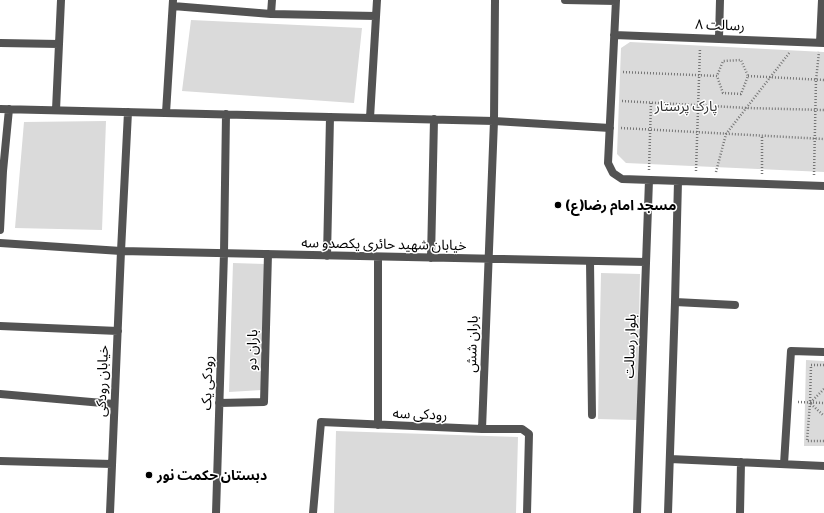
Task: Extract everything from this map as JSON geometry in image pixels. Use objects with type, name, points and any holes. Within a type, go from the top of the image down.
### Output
[{"type":"street","points":[[56,110],[61,0]]},
{"type":"street","points":[[271,14],[272,0]]},
{"type":"street","points":[[370,118],[377,0]]},
{"type":"street","name":"باران شش","points":[[482,429],[494,121],[495,0]]},
{"type":"street","points":[[565,0],[616,1],[608,163],[613,173],[622,179],[824,186]]},
{"type":"street","points":[[719,38],[720,0]]},
{"type":"street","points":[[822,0],[822,43]]},
{"type":"street","points":[[166,113],[173,3],[271,14],[376,16]]},
{"type":"street","name":"رسالت ۸","points":[[614,34],[822,43]]},
{"type":"street","points":[[0,43],[59,44]]},
{"type":"street","points":[[0,109],[434,119],[610,128]]},
{"type":"street","points":[[0,230],[2,170],[9,109]]},
{"type":"street","name":"خیابان رودکی","points":[[110,513],[128,112]]},
{"type":"street","name":"رودکی یک","points":[[216,513],[224,253],[226,114]]},
{"type":"street","points":[[326,256],[330,117]]},
{"type":"street","points":[[431,258],[434,119]]},
{"type":"street","name":"بلوار رسالت","points":[[637,513],[649,180]]},
{"type":"street","points":[[668,513],[676,302],[678,181]]},
{"type":"street","name":"خیابان شهید حائری یکصدو سه","points":[[0,243],[121,251],[646,262]]},
{"type":"street","name":"باران دو","points":[[219,403],[264,402],[268,254]]},
{"type":"street","points":[[378,257],[378,425]]},
{"type":"street","points":[[590,261],[592,415]]},
{"type":"street","points":[[676,302],[735,305]]},
{"type":"street","points":[[0,326],[118,331]]},
{"type":"street","points":[[784,464],[791,351],[824,352]]},
{"type":"street","points":[[0,394],[114,404]]},
{"type":"street","name":"رودکی سه","points":[[313,513],[321,422],[482,429],[522,429],[529,434],[527,513]]},
{"type":"street","points":[[670,459],[824,466]]},
{"type":"street","points":[[0,461],[112,464]]},
{"type":"street","points":[[740,513],[741,462]]},
{"type":"path","points":[[695,181],[700,37]]},
{"type":"path","points":[[714,182],[726,134],[748,108],[798,41]]},
{"type":"path","points":[[813,185],[816,80],[822,43]]},
{"type":"path","points":[[741,60],[748,76],[741,94],[723,93],[717,76],[722,61],[741,60]]},
{"type":"path","points":[[613,71],[717,76]]},
{"type":"path","points":[[748,76],[824,80]]},
{"type":"path","points":[[611,100],[748,108],[824,110]]},
{"type":"path","points":[[649,180],[651,102]]},
{"type":"path","points":[[610,128],[824,139]]},
{"type":"path","points":[[761,184],[762,136]]},
{"type":"path","points":[[824,365],[811,365],[808,441],[824,441]]},
{"type":"path","points":[[810,403],[824,389]]},
{"type":"path","points":[[788,402],[824,403]]},
{"type":"path","points":[[810,403],[824,416]]},
{"type":"green space","points":[[191,20],[362,28],[354,103],[182,91]]},
{"type":"green space","name":"پارک پرستار","points":[[630,42],[824,52],[824,172],[626,163],[617,154],[621,48]]},
{"type":"green space","points":[[106,121],[102,230],[15,228],[24,122]]},
{"type":"green space","points":[[233,263],[265,264],[262,390],[229,392]]},
{"type":"green space","points":[[601,273],[640,274],[637,420],[598,419]]},
{"type":"green space","points":[[806,360],[824,361],[824,446],[804,446]]},
{"type":"green space","points":[[336,431],[518,437],[516,513],[334,513]]},
{"type":"place","name":"مسجد امام رضا(ع)","points":[[558,205]]},
{"type":"place","name":"دبستان حکمت نور","points":[[149,475]]}]
